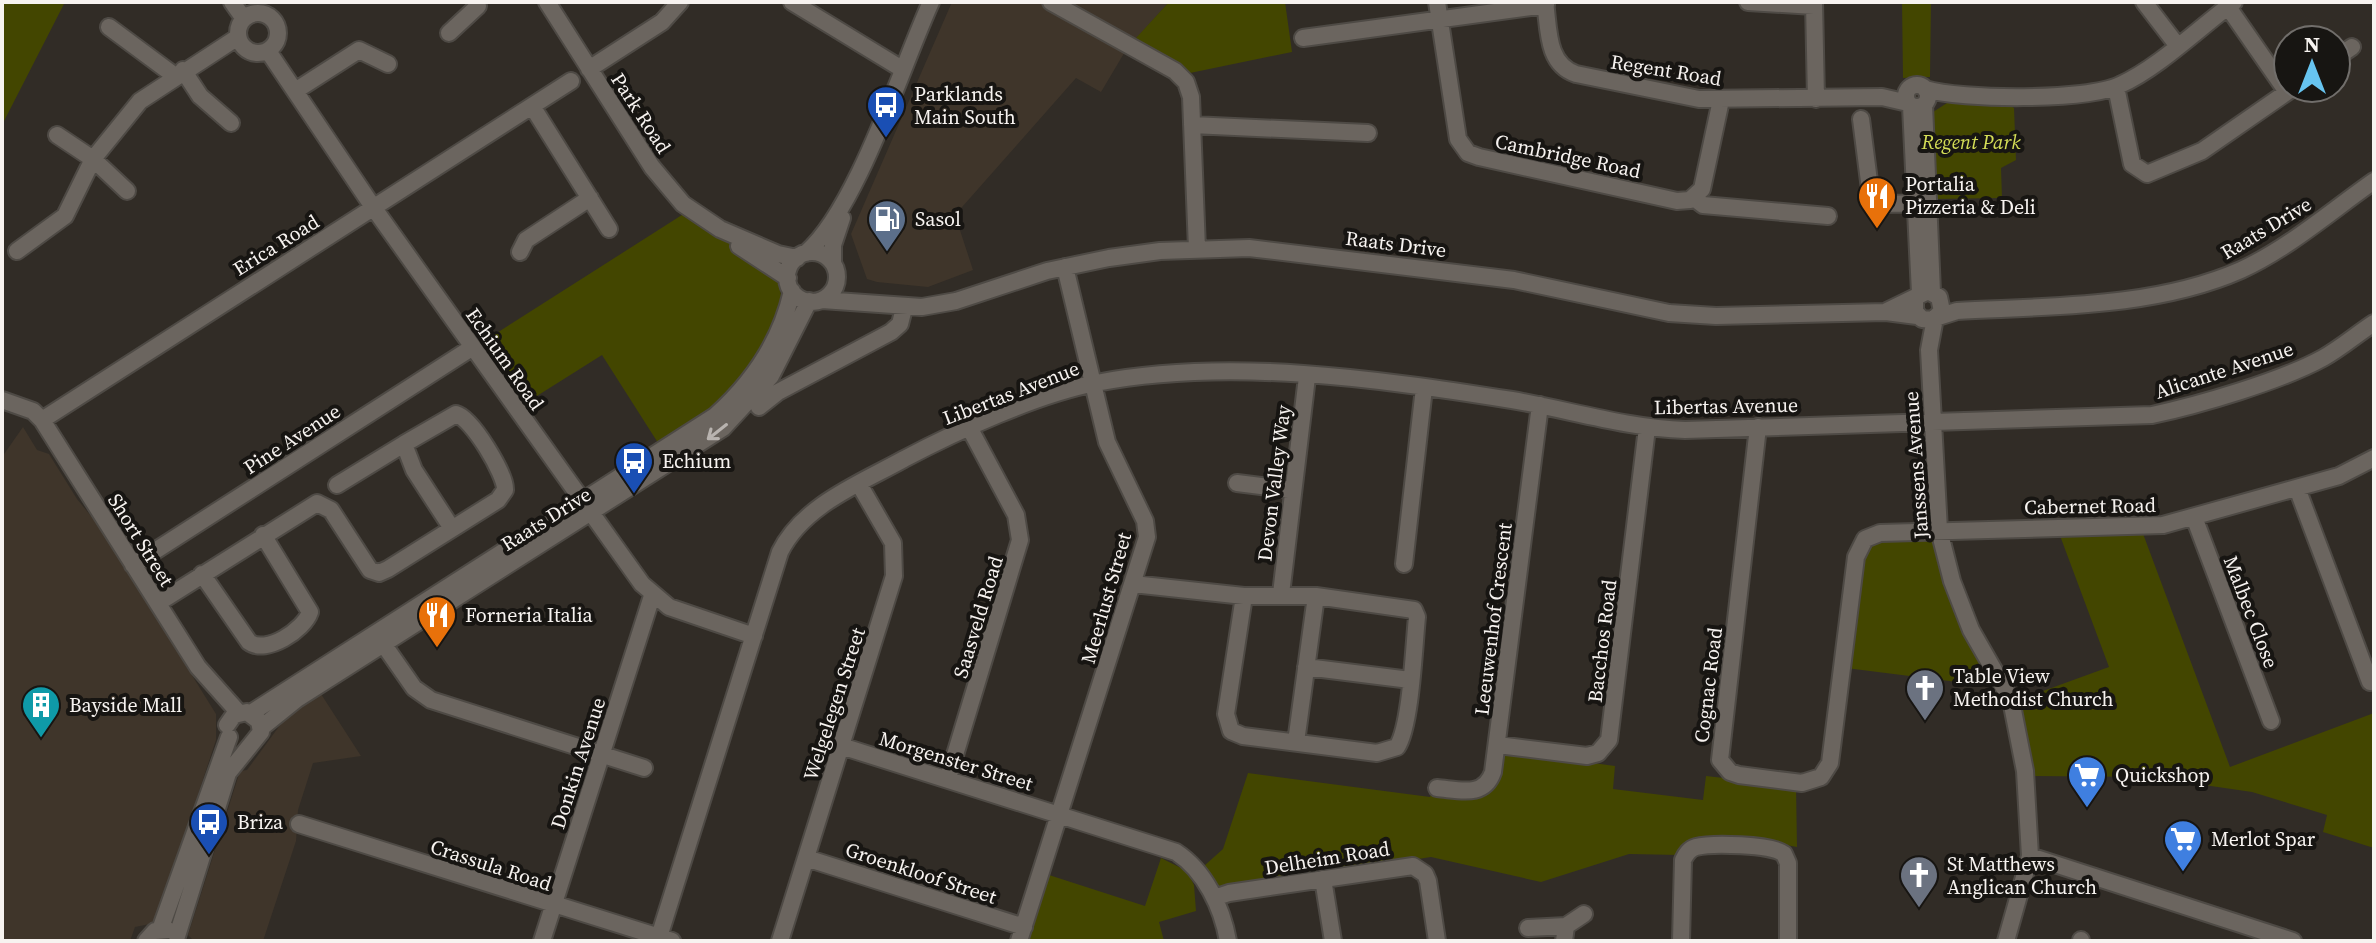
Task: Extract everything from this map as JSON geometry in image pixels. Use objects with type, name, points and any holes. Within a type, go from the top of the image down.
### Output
[{"type":"street","points":[[232,2],[244,19]]},
{"type":"street","name":"Park Road","points":[[547,2],[666,186],[683,204],[790,285]]},
{"type":"street","points":[[851,186],[833,245],[834,289],[815,301],[790,285],[801,256],[827,231],[851,186],[931,2]]},
{"type":"street","points":[[1051,2],[1179,74],[1190,92],[1197,249]]},
{"type":"street","points":[[1437,2],[1439,20]]},
{"type":"street","points":[[1748,2],[1814,4],[1816,99]]},
{"type":"street","points":[[2144,2],[2177,45]]},
{"type":"street","points":[[449,33],[479,3]]},
{"type":"street","points":[[1303,38],[1546,3]]},
{"type":"street","name":"Regent Road","points":[[1546,3],[1553,54],[1570,72],[1682,96],[1721,100],[1917,99],[2090,93],[2116,87],[2231,4]]},
{"type":"street","points":[[2231,4],[2272,64]]},
{"type":"street","points":[[589,69],[662,22],[676,5]]},
{"type":"street","points":[[268,8],[277,28],[277,41],[268,51],[250,52],[238,37],[244,19],[268,8]]},
{"type":"street","points":[[793,9],[902,69]]},
{"type":"street","name":"Cambridge Road","points":[[1439,20],[1456,129],[1461,147],[1468,153],[1677,201],[1694,198]]},
{"type":"street","points":[[109,27],[179,73],[231,123]]},
{"type":"street","points":[[17,251],[65,216],[93,159],[132,110],[179,73],[238,37]]},
{"type":"street","points":[[295,91],[359,50],[388,64]]},
{"type":"street","name":"Echium Road","points":[[268,51],[373,207],[652,596],[685,613],[754,636]]},
{"type":"street","name":"Erica Road","points":[[42,420],[571,81]]},
{"type":"street","points":[[2116,87],[2132,164],[2147,174],[2202,151],[2272,102]]},
{"type":"street","name":"Janssens Avenue","points":[[1917,99],[1939,530],[1963,609],[2007,693],[2016,718],[2026,785],[2030,856],[2006,941]]},
{"type":"street","points":[[1721,100],[1702,189],[1694,198],[1703,205],[1828,216]]},
{"type":"street","points":[[532,106],[609,229]]},
{"type":"street","points":[[1861,119],[1871,197],[1879,204],[1922,203]]},
{"type":"street","points":[[1192,125],[1368,133]]},
{"type":"street","points":[[57,135],[93,159],[127,191]]},
{"type":"street","name":"Raats Drive","points":[[237,722],[587,508],[706,440],[745,408],[771,376],[815,301],[863,301],[904,308],[956,301],[1065,267],[1138,254],[1197,249],[1272,249],[1476,275],[1686,315],[1886,312],[1956,304],[2029,305],[2156,297],[2208,283],[2262,259],[2374,181]]},
{"type":"street","points":[[520,252],[526,240],[590,198]]},
{"type":"street","name":"Park Road","points":[[720,229],[778,254],[801,256]]},
{"type":"street","points":[[801,256],[823,255],[849,290],[863,301]]},
{"type":"street","name":"Meerlust Street","points":[[1022,934],[1133,584],[1147,530],[1107,442],[1065,267]]},
{"type":"street","name":"Raats Drive","points":[[247,746],[258,739],[261,728],[282,709],[384,645],[587,508],[727,405],[770,350],[786,315],[790,285]]},
{"type":"street","points":[[759,407],[778,392],[891,332],[900,324],[904,308]]},
{"type":"street","name":"Alicante Avenue","points":[[1931,420],[2152,415],[2184,408],[2323,358],[2374,323]]},
{"type":"street","name":"Pine Avenue","points":[[133,565],[473,347]]},
{"type":"street","name":"Libertas Avenue","points":[[666,939],[780,552],[793,529],[859,484],[969,427],[1094,383],[1219,369],[1424,388],[1540,405],[1647,428],[1931,420]]},
{"type":"street","name":"Devon Valley Way","points":[[1281,594],[1307,377]]},
{"type":"street","points":[[1404,564],[1424,388]]},
{"type":"street","points":[[2,400],[33,411],[42,420]]},
{"type":"street","name":"Leeuwenhof Crescent","points":[[1437,788],[1469,791],[1487,785],[1498,745],[1540,405]]},
{"type":"street","points":[[158,603],[311,505],[322,503],[331,510],[367,566],[379,573],[498,500],[505,490],[504,479],[471,424],[462,416],[446,417],[337,485]]},
{"type":"street","name":"Short Street","points":[[42,420],[207,681],[237,722],[261,728]]},
{"type":"street","name":"Saasveld Road","points":[[948,778],[1020,540],[1016,515],[969,427]]},
{"type":"street","name":"Cognac Road","points":[[1758,427],[1720,746],[1720,760],[1730,772],[1802,783],[1825,774],[1830,763],[1860,546],[1880,533],[1939,530]]},
{"type":"street","name":"Bacchos Road","points":[[1498,745],[1587,756],[1598,753],[1609,740],[1647,428]]},
{"type":"street","points":[[404,444],[414,470],[451,527]]},
{"type":"street","name":"Cabernet Road","points":[[1939,530],[2163,525],[2339,476],[2374,458]]},
{"type":"street","points":[[1237,483],[1293,490]]},
{"type":"street","name":"Welgelegen Street","points":[[780,941],[891,588],[894,567],[888,530],[859,484]]},
{"type":"street","points":[[2297,488],[2370,682]]},
{"type":"street","name":"Malbec Close","points":[[2194,517],[2271,721]]},
{"type":"street","points":[[202,574],[249,642],[257,648],[268,647],[305,622],[310,612],[263,535]]},
{"type":"street","points":[[1133,584],[1244,596],[1316,596],[1414,610],[1417,617],[1402,737],[1394,750],[1377,753],[1238,735],[1227,723],[1244,596]]},
{"type":"street","name":"Donkin Avenue","points":[[542,941],[652,596]]},
{"type":"street","points":[[1296,742],[1316,596]]},
{"type":"street","points":[[384,645],[414,688],[431,700],[644,768]]},
{"type":"street","points":[[1306,667],[1410,680]]},
{"type":"street","points":[[160,930],[179,938],[228,773],[247,746],[237,744],[237,722]]},
{"type":"street","points":[[146,941],[160,930],[237,722]]},
{"type":"street","name":"Morgenster Street","points":[[841,746],[1176,852],[1193,864],[1214,898],[1228,941]]},
{"type":"street","name":"Crassula Road","points":[[299,824],[666,939]]},
{"type":"street","points":[[1681,941],[1683,860],[1692,849],[1770,847],[1784,854],[1788,863],[1788,941]]},
{"type":"street","points":[[2030,856],[2293,941]]},
{"type":"street","name":"Groenkloof Street","points":[[806,858],[1022,934]]},
{"type":"street","name":"Delheim Road","points":[[1214,898],[1403,866],[1420,869],[1428,881],[1437,941]]},
{"type":"street","points":[[1323,879],[1333,941]]},
{"type":"street","points":[[1528,928],[1565,934],[1584,914]]},
{"type":"shaded area","points":[[952,2],[1169,2],[1126,50],[1101,92],[1076,78],[955,215],[973,270],[928,287],[877,282],[867,279],[851,234]]},
{"type":"shaded area","points":[[23,427],[37,450],[49,454],[77,499],[100,527],[216,714],[216,740],[158,916],[150,924],[135,927],[130,941],[2,941],[2,457]]},
{"type":"shaded area","points":[[321,694],[361,756],[313,763],[298,810],[296,841],[263,941],[194,941],[188,935],[240,771],[247,770],[286,717]]},
{"type":"green space","points":[[2,2],[65,2],[2,125]]},
{"type":"green space","points":[[1169,2],[1285,2],[1292,52],[1190,73],[1136,38]]},
{"type":"green space","points":[[1902,2],[1931,2],[1930,77],[1903,78]]},
{"type":"green space","name":"Regent Park","points":[[1947,103],[2006,103],[2014,108],[2016,160],[2001,168],[2002,198],[1935,199],[1933,112]]},
{"type":"green space","points":[[685,213],[762,263],[779,287],[781,304],[776,322],[768,341],[744,376],[713,409],[660,446],[602,355],[521,406],[478,345]]},
{"type":"green space","points":[[2142,531],[2230,767],[2374,713],[2374,848],[2323,832],[2327,815],[2252,792],[2149,777],[2033,776],[2018,700],[2109,667],[2059,533]]},
{"type":"green space","points":[[1929,538],[1935,543],[1997,687],[1846,668],[1860,558],[1875,539]]},
{"type":"green space","points":[[1513,752],[1615,766],[1613,789],[1703,800],[1706,776],[1796,786],[1797,847],[1775,843],[1680,855],[1629,854],[1541,882],[1431,857],[1232,888],[1217,886],[1204,866],[1223,849],[1248,773],[1430,797],[1432,791],[1472,796],[1503,755]]},
{"type":"green space","points":[[1161,858],[1187,871],[1194,885],[1196,911],[1159,922],[1164,941],[1029,941],[1049,875],[1145,906]]},
{"type":"place","name":"Parklands Main South","points":[[886,139]]},
{"type":"place","name":"Portalia Pizzeria & Deli","points":[[1877,230]]},
{"type":"place","name":"Sasol","points":[[887,253]]},
{"type":"place","name":"Echium","points":[[634,495]]},
{"type":"place","name":"Forneria Italia","points":[[437,649]]},
{"type":"place","name":"Table View Methodist Church","points":[[1925,722]]},
{"type":"place","name":"Bayside Mall","points":[[41,739]]},
{"type":"place","name":"Quickshop","points":[[2087,809]]},
{"type":"place","name":"Briza","points":[[209,856]]},
{"type":"place","name":"Merlot Spar","points":[[2183,873]]},
{"type":"place","name":"St Matthews Anglican Church","points":[[1919,909]]}]
